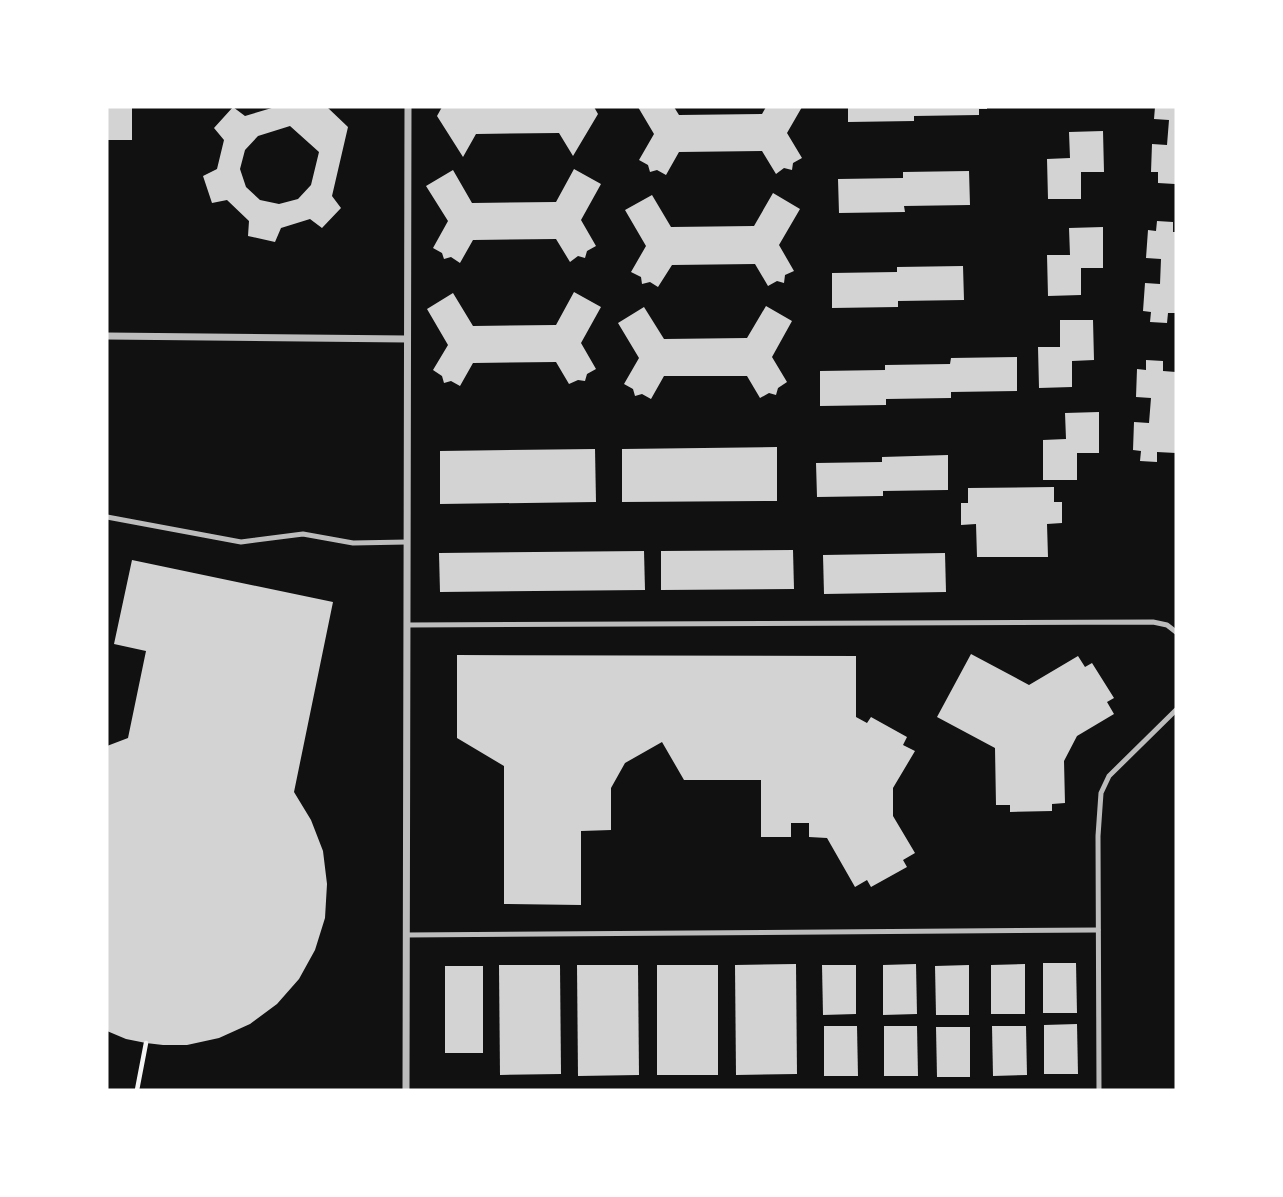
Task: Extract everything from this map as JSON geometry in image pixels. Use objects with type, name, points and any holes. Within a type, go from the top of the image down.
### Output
[{"type":"street","points":[[406,1090],[408,107]]},
{"type":"street","points":[[107,336],[407,339]]},
{"type":"lane","points":[[107,517],[240,542],[303,534],[354,543],[407,542]]},
{"type":"lane","points":[[407,625],[1153,622],[1167,625],[1176,632]]},
{"type":"lane","points":[[1099,1090],[1101,793],[1109,776],[1176,710]]},
{"type":"lane","points":[[406,935],[1098,930]]},
{"type":"path","points":[[137,1090],[146,1042]]},
{"type":"building","points":[[107,107],[132,107],[132,140],[107,140]]},
{"type":"building","points":[[233,107],[245,116],[275,107],[327,107],[348,127],[332,196],[341,208],[322,228],[310,219],[281,228],[275,242],[248,236],[249,221],[227,200],[212,203],[203,176],[217,169],[224,140],[214,128]],"holes":[[[290,126],[319,152],[311,185],[298,199],[279,204],[260,200],[246,187],[240,169],[245,150],[258,136]]]},
{"type":"building","points":[[442,107],[594,107],[598,114],[573,156],[559,133],[476,134],[463,157],[437,116]]},
{"type":"building","points":[[638,107],[674,107],[679,115],[762,114],[766,107],[802,107],[787,133],[802,158],[793,163],[792,170],[784,168],[776,174],[762,151],[679,152],[666,175],[657,170],[650,172],[648,165],[639,160],[654,134]]},
{"type":"building","points":[[848,107],[987,109],[979,109],[979,115],[914,116],[914,121],[848,122]]},
{"type":"building","points":[[1155,107],[1176,107],[1175,184],[1158,183],[1158,172],[1151,172],[1152,144],[1167,145],[1169,120],[1154,119]]},
{"type":"building","points":[[1103,131],[1104,172],[1081,172],[1081,199],[1048,199],[1047,159],[1070,158],[1069,132]]},
{"type":"building","points":[[574,169],[601,184],[581,220],[596,246],[587,251],[585,258],[578,256],[570,262],[556,239],[473,240],[460,263],[451,257],[444,259],[442,253],[433,248],[448,221],[426,186],[453,170],[472,203],[556,202]]},
{"type":"building","points":[[969,171],[970,205],[904,206],[905,212],[839,213],[838,179],[903,178],[903,172]]},
{"type":"building","points":[[773,193],[800,209],[779,245],[794,271],[785,275],[784,283],[777,281],[768,286],[755,264],[672,265],[658,287],[650,282],[642,284],[641,277],[631,272],[646,246],[625,210],[652,195],[671,227],[754,226]]},
{"type":"building","points":[[1157,221],[1173,222],[1173,232],[1176,232],[1176,313],[1168,313],[1167,323],[1150,322],[1151,312],[1143,311],[1145,283],[1160,284],[1161,259],[1146,258],[1148,230],[1156,231]]},
{"type":"building","points":[[1103,227],[1103,268],[1081,268],[1081,295],[1048,296],[1047,255],[1070,255],[1069,228]]},
{"type":"building","points":[[963,266],[964,300],[898,301],[898,307],[832,308],[832,273],[897,272],[897,267]]},
{"type":"building","points":[[574,292],[601,307],[581,343],[596,369],[587,374],[585,381],[578,380],[569,384],[556,362],[473,363],[460,386],[451,381],[444,383],[442,376],[433,370],[448,345],[427,309],[453,293],[473,326],[556,325]]},
{"type":"building","points":[[766,306],[792,321],[772,357],[787,382],[778,388],[776,395],[769,393],[760,398],[747,376],[664,376],[651,399],[642,394],[635,396],[633,389],[624,384],[639,358],[618,323],[644,307],[664,339],[747,338]]},
{"type":"building","points":[[1060,320],[1093,320],[1094,360],[1072,361],[1072,387],[1039,388],[1038,347],[1060,347]]},
{"type":"building","points":[[1017,357],[1017,391],[951,392],[951,398],[886,399],[886,405],[820,406],[820,371],[885,370],[885,365],[950,364],[951,358]]},
{"type":"building","points":[[1146,360],[1163,361],[1163,371],[1176,372],[1176,453],[1157,452],[1157,462],[1140,461],[1141,451],[1133,450],[1134,422],[1149,423],[1151,398],[1136,397],[1137,369],[1146,370]]},
{"type":"building","points":[[1099,412],[1099,453],[1077,453],[1077,480],[1043,480],[1043,440],[1066,439],[1065,413]]},
{"type":"building","points":[[777,447],[777,501],[622,502],[622,449]]},
{"type":"building","points":[[595,449],[596,502],[440,504],[440,451]]},
{"type":"building","points":[[948,455],[948,490],[883,491],[883,496],[817,497],[816,463],[882,462],[882,457]]},
{"type":"building","points":[[1054,487],[1054,502],[1062,502],[1062,523],[1047,524],[1048,557],[977,557],[976,524],[961,525],[961,503],[968,503],[968,488]]},
{"type":"building","points":[[793,550],[794,589],[661,590],[661,551]]},
{"type":"building","points":[[644,551],[645,590],[440,592],[439,553]]},
{"type":"building","points":[[945,553],[946,592],[824,594],[823,555]]},
{"type":"building","points":[[132,560],[333,602],[294,792],[311,820],[323,851],[327,884],[325,918],[315,950],[299,979],[277,1004],[250,1024],[219,1038],[187,1045],[146,1043],[107,1031],[107,746],[128,738],[146,651],[114,644]]},
{"type":"building","points":[[971,654],[1029,685],[1078,656],[1085,667],[1092,663],[1114,698],[1107,702],[1114,714],[1077,736],[1064,761],[1065,803],[1052,804],[1052,811],[1010,812],[1010,805],[996,805],[995,748],[937,717]]},
{"type":"building","points":[[457,655],[856,656],[856,717],[867,723],[871,717],[907,737],[903,745],[915,751],[893,788],[893,816],[915,853],[903,860],[907,867],[871,887],[867,880],[855,887],[827,838],[809,837],[809,823],[791,823],[791,837],[761,837],[761,780],[684,780],[662,742],[625,763],[611,788],[611,830],[581,831],[581,905],[504,904],[504,766],[457,738]]},
{"type":"building","points":[[1043,963],[1076,963],[1077,1013],[1043,1013]]},
{"type":"building","points":[[796,964],[797,1074],[736,1075],[735,965]]},
{"type":"building","points":[[916,964],[917,1014],[883,1015],[883,965]]},
{"type":"building","points":[[1025,964],[1025,1014],[991,1014],[991,965]]},
{"type":"building","points":[[499,965],[560,965],[561,1074],[500,1075]]},
{"type":"building","points":[[577,965],[638,965],[639,1075],[578,1076]]},
{"type":"building","points":[[657,965],[718,965],[718,1075],[657,1075]]},
{"type":"building","points":[[822,965],[856,965],[856,1014],[823,1015]]},
{"type":"building","points":[[969,965],[969,1015],[936,1015],[935,966]]},
{"type":"building","points":[[445,966],[483,966],[483,1053],[445,1053]]},
{"type":"building","points":[[1077,1024],[1078,1074],[1044,1074],[1044,1025]]},
{"type":"building","points":[[824,1026],[857,1026],[858,1076],[824,1076]]},
{"type":"building","points":[[884,1026],[917,1026],[918,1076],[884,1076]]},
{"type":"building","points":[[992,1026],[1026,1026],[1027,1075],[993,1076]]},
{"type":"building","points":[[936,1027],[970,1027],[970,1077],[937,1077]]}]
